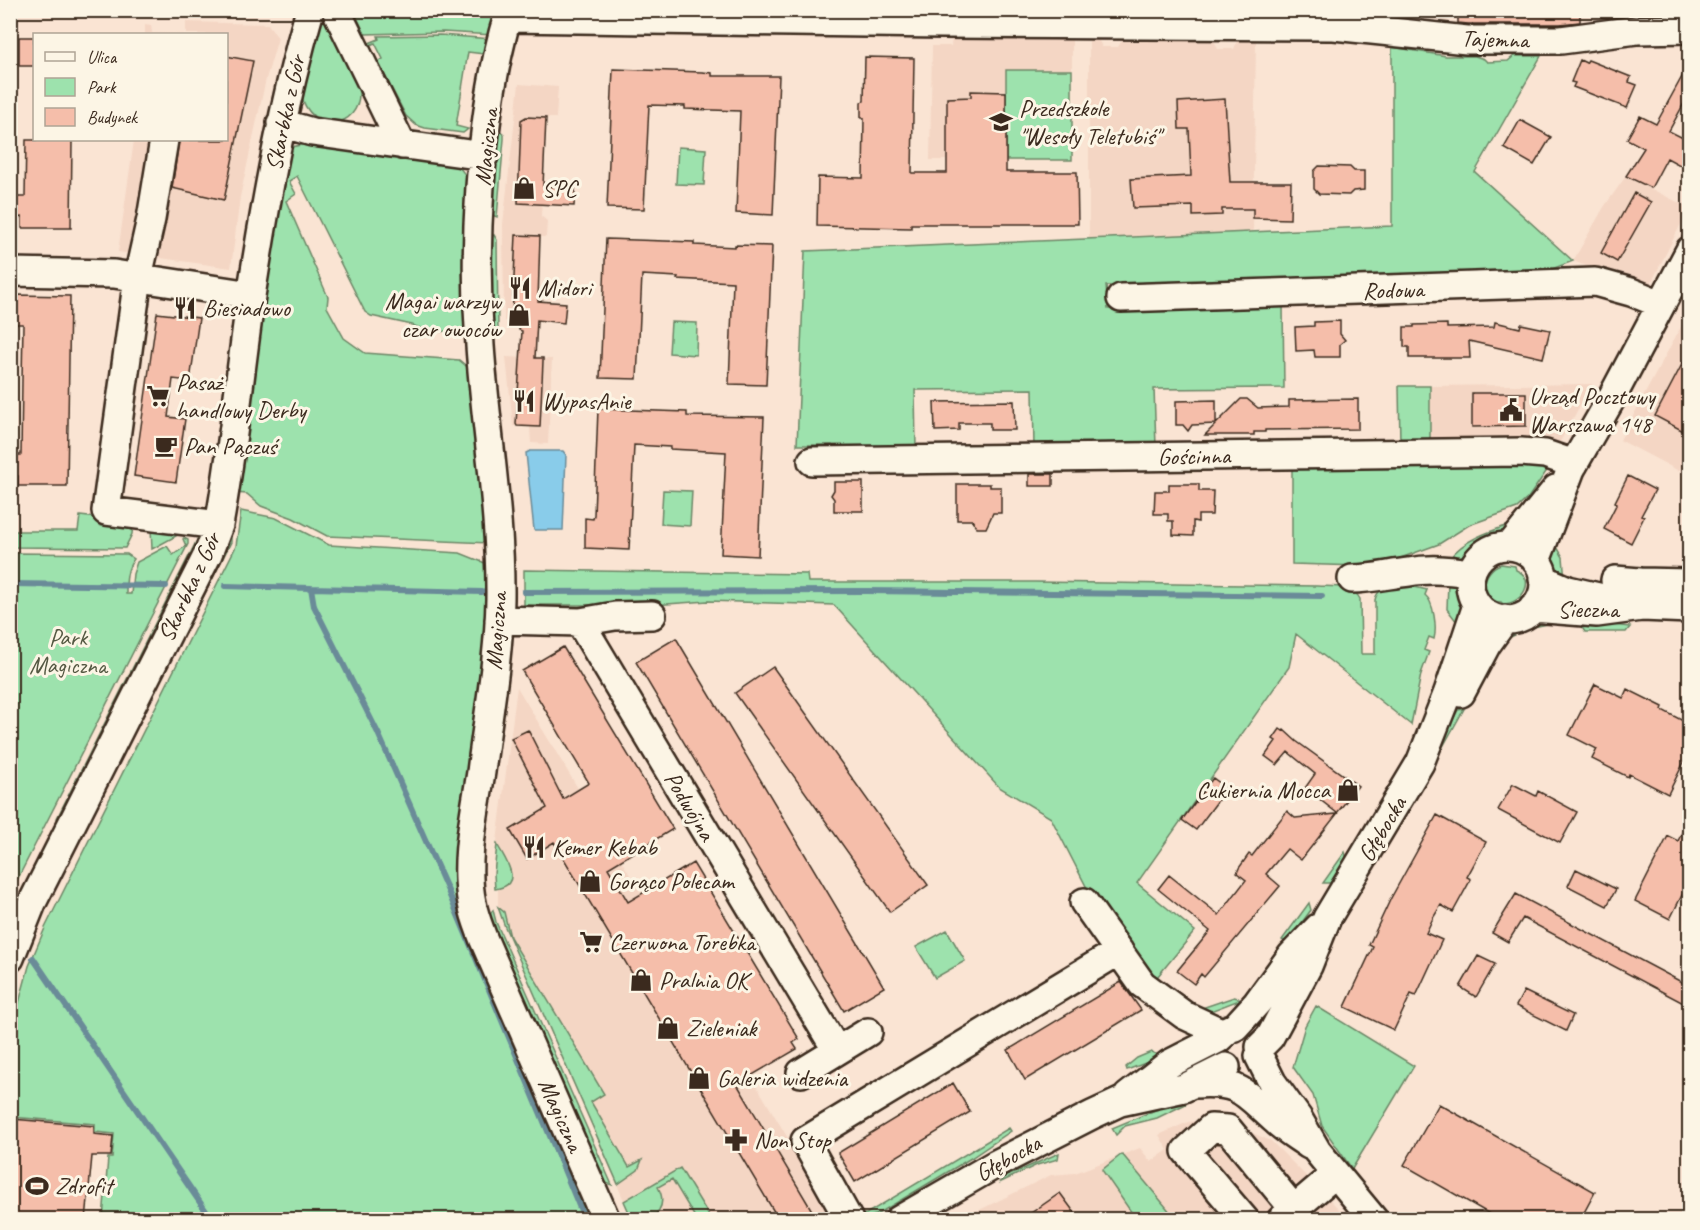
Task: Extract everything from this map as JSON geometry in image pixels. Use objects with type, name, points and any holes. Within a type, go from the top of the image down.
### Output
[{"type":"street","points":[[336,10],[402,145]]},
{"type":"street","name":"Skarbka z Gór","points":[[10,958],[32,903],[208,554],[219,525],[251,295],[281,123],[305,12]]},
{"type":"street","name":"Tajemna","points":[[509,14],[943,24],[1334,26],[1467,40],[1561,40],[1636,30],[1689,29]]},
{"type":"street","name":"Magiczna","points":[[509,14],[495,73],[484,156],[477,282],[481,366],[497,504],[499,620],[472,838],[469,875],[471,901],[483,938],[606,1220]]},
{"type":"street","points":[[348,138],[364,118],[375,92]]},
{"type":"street","points":[[281,123],[312,132],[348,138],[484,156]]},
{"type":"street","points":[[164,141],[151,219],[138,277],[106,511],[219,525]]},
{"type":"street","points":[[1510,546],[1517,540],[1572,467],[1611,401],[1689,250]]},
{"type":"street","points":[[10,272],[114,274],[251,295]]},
{"type":"street","name":"Rodowa","points":[[1121,298],[1596,282],[1661,304]]},
{"type":"street","name":"Gościnna","points":[[812,461],[1521,452],[1545,454],[1572,467]]},
{"type":"street","points":[[1540,570],[1525,551],[1510,546],[1497,548],[1485,553],[1476,562],[1471,573],[1471,592],[1477,605],[1490,615],[1505,619],[1518,618],[1533,608],[1541,595],[1540,570],[1572,467]]},
{"type":"street","points":[[1352,579],[1374,579],[1409,572],[1435,570],[1471,573]]},
{"type":"street","name":"Sieczna","points":[[1540,570],[1568,590],[1632,589],[1689,609]]},
{"type":"street","points":[[1632,589],[1689,583]]},
{"type":"street","name":"Sieczna","points":[[1533,608],[1597,614],[1632,589]]},
{"type":"street","name":"Głębocka","points":[[1432,737],[1477,605]]},
{"type":"street","points":[[499,620],[580,622],[615,616],[652,615]]},
{"type":"street","name":"Głębocka","points":[[899,1220],[1034,1143],[1120,1102],[1194,1084],[1245,1060],[1270,1037],[1308,966],[1328,918],[1405,790],[1432,737],[1459,696],[1487,644],[1505,619]]},
{"type":"street","name":"Podwójna","points":[[580,622],[837,1051]]},
{"type":"street","points":[[1084,902],[1135,976],[1148,990],[1185,1015],[1225,1033],[1252,1033],[1245,1060],[1254,1100]]},
{"type":"street","name":"Głębocka","points":[[1120,1102],[1169,1064],[1225,1033],[1257,1003],[1292,955],[1328,918]]},
{"type":"street","points":[[849,1220],[805,1142],[873,1098],[1119,951]]},
{"type":"street","points":[[801,1073],[868,1032]]},
{"type":"street","points":[[1225,1033],[1218,1058],[1245,1060],[1272,1082],[1298,1118],[1317,1151],[1374,1220]]},
{"type":"street","points":[[1194,1084],[1225,1084],[1239,1088],[1276,1121],[1317,1151]]},
{"type":"street","points":[[1245,1220],[1186,1151],[1211,1128],[1228,1129],[1287,1214],[1335,1174]]},
{"type":"shaded area","points":[[1646,11],[1689,11],[1689,14],[1667,18],[1663,15],[1647,17]]},
{"type":"shaded area","points":[[186,22],[268,24],[278,38],[266,79],[240,197],[231,268],[118,252],[134,141],[228,141],[228,33],[186,33]]},
{"type":"shaded area","points":[[145,24],[151,25],[152,33],[145,33]]},
{"type":"shaded area","name":"Przedszkole \"Wesoły Teletubiś\"","points":[[952,38],[1072,40],[1072,160],[930,160],[932,46],[951,46]]},
{"type":"shaded area","points":[[1089,39],[1098,39],[1102,47],[1118,47],[1123,39],[1214,40],[1218,49],[1234,49],[1237,41],[1256,41],[1253,233],[1089,238]]},
{"type":"shaded area","points":[[519,84],[558,87],[556,118],[546,118],[541,216],[547,221],[546,237],[540,237],[536,331],[519,330],[519,322],[504,321],[503,224]]},
{"type":"shaded area","points":[[1626,176],[1689,208],[1648,289],[1573,261],[1604,207]]},
{"type":"shaded area","points":[[1684,321],[1689,324],[1689,368],[1683,364],[1669,390],[1689,400],[1689,452],[1679,471],[1620,440]]},
{"type":"shaded area","points":[[506,357],[552,359],[548,444],[531,443],[530,427],[513,426]]},
{"type":"shaded area","points":[[1592,384],[1560,442],[1430,443],[1430,386]]},
{"type":"shaded area","name":"Czerwona Torebka","points":[[517,687],[827,1203],[832,1212],[829,1219],[632,1219],[498,907],[498,889],[495,889],[495,857]]},
{"type":"shaded area","points":[[1217,1118],[1271,1141],[1349,1219],[959,1220],[1051,1175],[1075,1173],[1140,1148],[1151,1162],[1168,1150],[1159,1135],[1188,1122]]},
{"type":"green space","points":[[323,11],[359,91],[357,104],[352,114],[344,120],[334,122],[324,121],[314,116],[306,107],[301,94]]},
{"type":"green space","points":[[354,11],[499,11],[493,35],[443,32],[365,34]]},
{"type":"green space","points":[[440,35],[492,39],[476,113],[484,54],[468,52],[456,126],[468,129],[463,133],[425,128],[416,125],[406,116],[378,62],[383,59],[375,43],[370,45],[369,43],[379,39],[378,36]]},
{"type":"green space","points":[[1392,47],[1446,56],[1475,56],[1487,62],[1508,61],[1514,56],[1541,56],[1475,172],[1573,261],[1544,272],[1177,286],[1106,286],[1108,309],[1283,305],[1284,388],[1154,389],[1156,446],[1034,448],[1033,389],[915,390],[916,449],[832,451],[832,445],[797,445],[805,251],[1392,226]]},
{"type":"green space","points":[[1006,70],[1072,70],[1072,160],[1006,160]]},
{"type":"green space","points":[[498,129],[504,134],[504,139],[497,217],[492,215],[489,182]]},
{"type":"green space","points":[[301,145],[448,162],[459,167],[468,178],[469,330],[430,332],[412,325],[371,316],[365,312],[297,176],[289,181],[296,194],[286,201],[328,297],[327,307],[344,338],[365,353],[459,360],[471,370],[489,543],[327,536],[293,518],[261,506],[247,494],[235,493],[265,276],[286,154],[291,147]]},
{"type":"green space","points":[[678,147],[706,149],[704,185],[676,184]]},
{"type":"green space","points":[[494,235],[497,240],[498,332],[493,330],[489,322],[491,236]]},
{"type":"green space","points":[[671,322],[697,323],[696,355],[669,353]]},
{"type":"green space","points":[[1399,386],[1430,386],[1430,443],[1400,443]]},
{"type":"green space","points":[[1542,465],[1548,469],[1528,498],[1517,508],[1469,525],[1439,544],[1384,564],[1381,562],[1362,566],[1292,564],[1292,466]]},
{"type":"green space","points":[[663,490],[692,491],[690,526],[661,524]]},
{"type":"green space","points":[[241,511],[276,518],[329,545],[460,553],[490,565],[490,602],[456,883],[596,1219],[103,1219],[108,1158],[112,1158],[114,1134],[95,1132],[95,1124],[11,1117],[11,1032],[29,966],[45,928],[236,546]]},
{"type":"green space","points":[[80,516],[133,522],[132,534],[125,548],[11,547],[11,531],[78,531]]},
{"type":"green space","points":[[1512,524],[1505,538],[1483,546],[1463,559],[1450,558],[1470,541]]},
{"type":"green space","points":[[151,528],[189,529],[152,549]]},
{"type":"green space","points":[[231,529],[231,542],[188,627],[177,636]]},
{"type":"green space","points":[[199,536],[199,548],[60,827],[57,818]]},
{"type":"green space","name":"Park Magiczna","points":[[184,538],[188,540],[188,544],[11,892],[11,553],[127,554],[134,559],[129,567],[126,580],[126,594],[131,594],[137,562],[167,546],[173,555],[186,546]]},
{"type":"green space","points":[[1557,547],[1563,557],[1565,580],[1554,569],[1552,562]]},
{"type":"green space","points":[[1501,564],[1515,566],[1516,570],[1526,579],[1525,590],[1521,595],[1510,603],[1503,604],[1488,597],[1484,585],[1489,572]]},
{"type":"green space","points":[[524,570],[807,574],[808,582],[1035,582],[1335,587],[1352,591],[1360,599],[1361,654],[1375,654],[1375,600],[1378,593],[1389,587],[1405,586],[1427,590],[1425,595],[1433,609],[1435,634],[1434,639],[1429,637],[1424,650],[1429,652],[1421,674],[1411,725],[1296,634],[1289,667],[1137,883],[1195,931],[1153,982],[1087,888],[1051,818],[999,787],[834,605],[708,601],[653,605],[524,605]]},
{"type":"green space","points":[[1448,582],[1459,590],[1462,599],[1457,622],[1447,609]]},
{"type":"green space","points":[[1538,619],[1553,623],[1528,628],[1503,641],[1508,631]]},
{"type":"green space","points":[[1579,623],[1630,627],[1626,632],[1585,632]]},
{"type":"green space","points":[[1464,709],[1435,761],[1434,757],[1458,710]]},
{"type":"green space","points":[[497,844],[508,863],[511,877],[504,886],[495,889],[494,874]]},
{"type":"green space","points":[[1345,852],[1347,859],[1330,883],[1323,883]]},
{"type":"green space","points":[[1309,903],[1311,910],[1289,940],[1282,940]]},
{"type":"green space","points":[[498,907],[504,912],[510,937],[604,1094],[591,1102],[629,1167],[642,1160],[638,1170],[618,1184],[505,927]]},
{"type":"green space","points":[[493,910],[496,922],[612,1185],[603,1182],[492,936],[489,915]]},
{"type":"green space","points":[[947,930],[965,961],[935,978],[916,947]]},
{"type":"green space","points":[[1234,997],[1242,999],[1208,1012],[1199,1009]]},
{"type":"green space","points":[[1316,1006],[1414,1066],[1352,1169],[1322,1126],[1313,1095],[1293,1067],[1305,1026]]},
{"type":"green space","points":[[1151,1052],[1159,1058],[1127,1070],[1126,1067],[1137,1058]]},
{"type":"green space","points":[[1182,1099],[1186,1104],[1157,1118],[1125,1126],[1116,1135],[1112,1128]]},
{"type":"green space","points":[[1009,1128],[1011,1131],[971,1158],[876,1215],[866,1217],[855,1213],[866,1214]]},
{"type":"green space","points":[[1059,1153],[1058,1159],[1037,1165],[999,1183],[1003,1178]]},
{"type":"green space","points":[[1122,1154],[1176,1219],[1136,1219],[1102,1170]]},
{"type":"green space","points":[[680,1168],[711,1219],[696,1219],[672,1179],[658,1187],[662,1201],[660,1209],[654,1216],[650,1219],[632,1219],[624,1201]]},
{"type":"water","points":[[563,451],[566,455],[563,530],[534,530],[526,453]]},
{"type":"building","points":[[1458,10],[1580,10],[1580,22],[1468,24],[1458,23]]},
{"type":"building","points":[[19,37],[33,37],[33,66],[19,66]]},
{"type":"building","points":[[228,56],[253,61],[224,200],[172,188],[179,141],[228,141]]},
{"type":"building","points":[[865,57],[914,58],[912,173],[947,173],[947,98],[971,97],[971,91],[1006,92],[1006,172],[1077,172],[1078,224],[911,224],[911,228],[817,226],[818,177],[863,178],[864,118],[861,118],[861,102],[864,101]]},
{"type":"building","points":[[1580,60],[1586,63],[1588,60],[1631,77],[1629,82],[1637,85],[1627,108],[1573,87],[1575,83],[1571,82]]},
{"type":"building","points":[[1689,64],[1689,94],[1669,131],[1689,141],[1689,170],[1667,158],[1651,188],[1626,176],[1644,148],[1627,139],[1640,116],[1656,124]]},
{"type":"building","points":[[613,69],[702,72],[712,73],[712,76],[779,76],[773,215],[736,213],[740,111],[685,109],[685,106],[649,105],[644,209],[607,208]]},
{"type":"building","points":[[1225,99],[1230,182],[1291,182],[1290,219],[1253,218],[1253,209],[1222,209],[1222,215],[1193,216],[1193,206],[1133,208],[1131,179],[1191,176],[1189,129],[1179,129],[1178,102]]},
{"type":"building","points":[[526,117],[546,118],[543,186],[575,188],[574,206],[518,203],[521,120]]},
{"type":"building","points":[[1520,120],[1551,137],[1534,165],[1504,148]]},
{"type":"building","points":[[26,140],[72,141],[71,228],[22,228],[22,217],[17,218],[17,197],[25,197]]},
{"type":"building","points":[[1319,166],[1350,167],[1354,171],[1364,171],[1364,190],[1353,191],[1349,195],[1319,194],[1314,189],[1314,171]]},
{"type":"building","points":[[1634,193],[1651,202],[1617,262],[1601,253]]},
{"type":"building","points":[[516,235],[540,236],[538,301],[566,303],[564,323],[537,320],[535,358],[543,358],[540,427],[517,426],[516,424],[522,331],[519,330],[519,322],[513,322],[512,319]]},
{"type":"building","points":[[606,239],[694,242],[694,245],[735,247],[735,245],[772,246],[766,385],[729,384],[733,282],[642,275],[637,379],[600,378]]},
{"type":"building","points":[[15,295],[70,296],[67,486],[18,486],[18,476],[13,476],[13,455],[21,455],[23,324],[15,324]]},
{"type":"building","name":"Pasaż handlowy Derby","points":[[157,313],[199,318],[190,381],[173,379],[168,417],[185,419],[176,482],[134,476]]},
{"type":"building","points":[[1340,321],[1340,334],[1345,340],[1340,344],[1340,357],[1315,357],[1314,350],[1296,351],[1295,327],[1314,326],[1314,322]]},
{"type":"building","points":[[1495,322],[1520,328],[1521,324],[1550,330],[1543,358],[1469,341],[1470,358],[1409,358],[1409,347],[1404,347],[1404,327],[1447,324],[1447,328],[1494,327]]},
{"type":"building","points":[[1689,351],[1689,434],[1655,416]]},
{"type":"building","points":[[1472,393],[1526,393],[1526,426],[1472,427]]},
{"type":"building","points":[[1241,399],[1247,399],[1258,408],[1289,407],[1289,400],[1358,399],[1358,429],[1265,430],[1265,432],[1254,432],[1254,435],[1205,435]]},
{"type":"building","points":[[1216,400],[1216,424],[1192,425],[1188,431],[1183,425],[1176,425],[1176,401]]},
{"type":"building","points":[[1014,401],[1015,430],[990,430],[990,423],[959,423],[959,430],[935,431],[934,402]]},
{"type":"building","points":[[598,409],[687,412],[687,416],[764,417],[758,556],[721,554],[726,452],[634,445],[629,550],[585,548],[585,518],[593,519],[594,515]]},
{"type":"building","points":[[1029,474],[1053,474],[1053,486],[1029,486]]},
{"type":"building","points":[[1628,476],[1655,490],[1641,516],[1644,517],[1631,543],[1604,529]]},
{"type":"building","points":[[834,482],[863,482],[863,511],[834,511],[834,499],[831,495]]},
{"type":"building","points":[[957,484],[990,484],[990,487],[1001,487],[1001,513],[993,513],[986,528],[977,528],[972,520],[957,520]]},
{"type":"building","points":[[1169,484],[1199,484],[1199,491],[1213,491],[1212,515],[1198,515],[1198,522],[1193,521],[1193,536],[1173,535],[1173,521],[1168,521],[1168,514],[1154,514],[1155,491],[1169,491]]},
{"type":"building","points":[[676,638],[884,987],[844,1011],[636,662]]},
{"type":"building","points":[[563,647],[673,829],[608,868],[628,902],[693,863],[799,1039],[793,1043],[797,1049],[737,1084],[814,1214],[804,1220],[779,1220],[554,842],[527,859],[510,830],[547,808],[511,738],[528,730],[563,799],[589,783],[522,671]]},
{"type":"building","points":[[773,667],[928,885],[890,912],[735,693]]},
{"type":"building","points":[[1595,684],[1623,698],[1627,689],[1663,707],[1662,710],[1689,724],[1689,752],[1668,794],[1629,774],[1628,777],[1592,759],[1597,749],[1569,735]]},
{"type":"building","points":[[1280,729],[1358,786],[1337,813],[1305,788],[1315,774],[1288,752],[1277,765],[1265,756],[1276,741],[1273,739]]},
{"type":"building","points":[[1213,778],[1225,787],[1220,793],[1222,795],[1196,830],[1182,820]]},
{"type":"building","points":[[1513,784],[1536,796],[1538,791],[1577,812],[1560,843],[1498,810]]},
{"type":"building","points":[[1287,811],[1295,818],[1337,814],[1301,860],[1287,849],[1266,874],[1280,886],[1204,977],[1201,974],[1194,984],[1177,971],[1210,931],[1158,889],[1169,875],[1219,915],[1246,880],[1237,873],[1239,868],[1249,854],[1252,856]]},
{"type":"building","points":[[1437,815],[1486,842],[1467,877],[1471,879],[1453,912],[1441,905],[1433,918],[1426,933],[1442,940],[1416,996],[1411,994],[1394,1030],[1345,1007],[1373,947],[1369,945],[1391,898]]},
{"type":"building","points":[[1689,818],[1689,881],[1670,919],[1635,901],[1668,836],[1678,841]]},
{"type":"building","points":[[1576,869],[1616,889],[1607,906],[1568,886]]},
{"type":"building","points":[[1516,894],[1689,986],[1689,1006],[1523,918],[1508,942],[1492,933]]},
{"type":"building","points":[[1478,956],[1495,964],[1476,997],[1460,987]]},
{"type":"building","points":[[1121,982],[1141,1010],[1025,1080],[1008,1050]]},
{"type":"building","points":[[1524,991],[1573,1015],[1566,1031],[1516,1006]]},
{"type":"building","points":[[953,1083],[970,1112],[855,1182],[838,1153]]},
{"type":"building","points":[[1439,1104],[1595,1192],[1580,1220],[1500,1220],[1404,1165]]},
{"type":"building","points":[[12,1119],[94,1126],[94,1134],[113,1136],[111,1156],[92,1156],[86,1220],[10,1220]]},
{"type":"building","points":[[1060,1193],[1080,1220],[1021,1220]]},
{"type":"waterway","points":[[10,584],[166,586]]},
{"type":"waterway","points":[[225,586],[482,592]]},
{"type":"waterway","points":[[311,588],[314,606],[378,733],[448,891],[585,1220]]},
{"type":"waterway","points":[[524,592],[867,591],[1322,596]]},
{"type":"waterway","points":[[33,958],[212,1220]]},
{"type":"place","name":"Przedszkole \"Wesoły Teletubiś\"","points":[[1001,122]]},
{"type":"place","name":"SPC","points":[[524,188]]},
{"type":"place","name":"Midori","points":[[520,288]]},
{"type":"place","name":"Biesiadowo","points":[[185,308]]},
{"type":"place","name":"Magai warzyw czar owoców","points":[[519,315]]},
{"type":"place","name":"Pasaż handlowy Derby","points":[[158,396]]},
{"type":"place","name":"WypasAnie","points":[[524,401]]},
{"type":"place","name":"Urząd Pocztowy Warszawa 148","points":[[1511,410]]},
{"type":"place","name":"Pan Pączuś","points":[[166,446]]},
{"type":"place","name":"Cukiernia Mocca","points":[[1348,790]]},
{"type":"place","name":"Kemer Kebab","points":[[534,847]]},
{"type":"place","name":"Gorąco Polecam","points":[[590,881]]},
{"type":"place","name":"Czerwona Torebka","points":[[591,942]]},
{"type":"place","name":"Pralnia OK","points":[[641,980]]},
{"type":"place","name":"Zieleniak","points":[[668,1028]]},
{"type":"place","name":"Galeria widzenia","points":[[699,1078]]},
{"type":"place","name":"Non Stop","points":[[736,1140]]},
{"type":"place","name":"Zdrofit","points":[[37,1186]]}]
